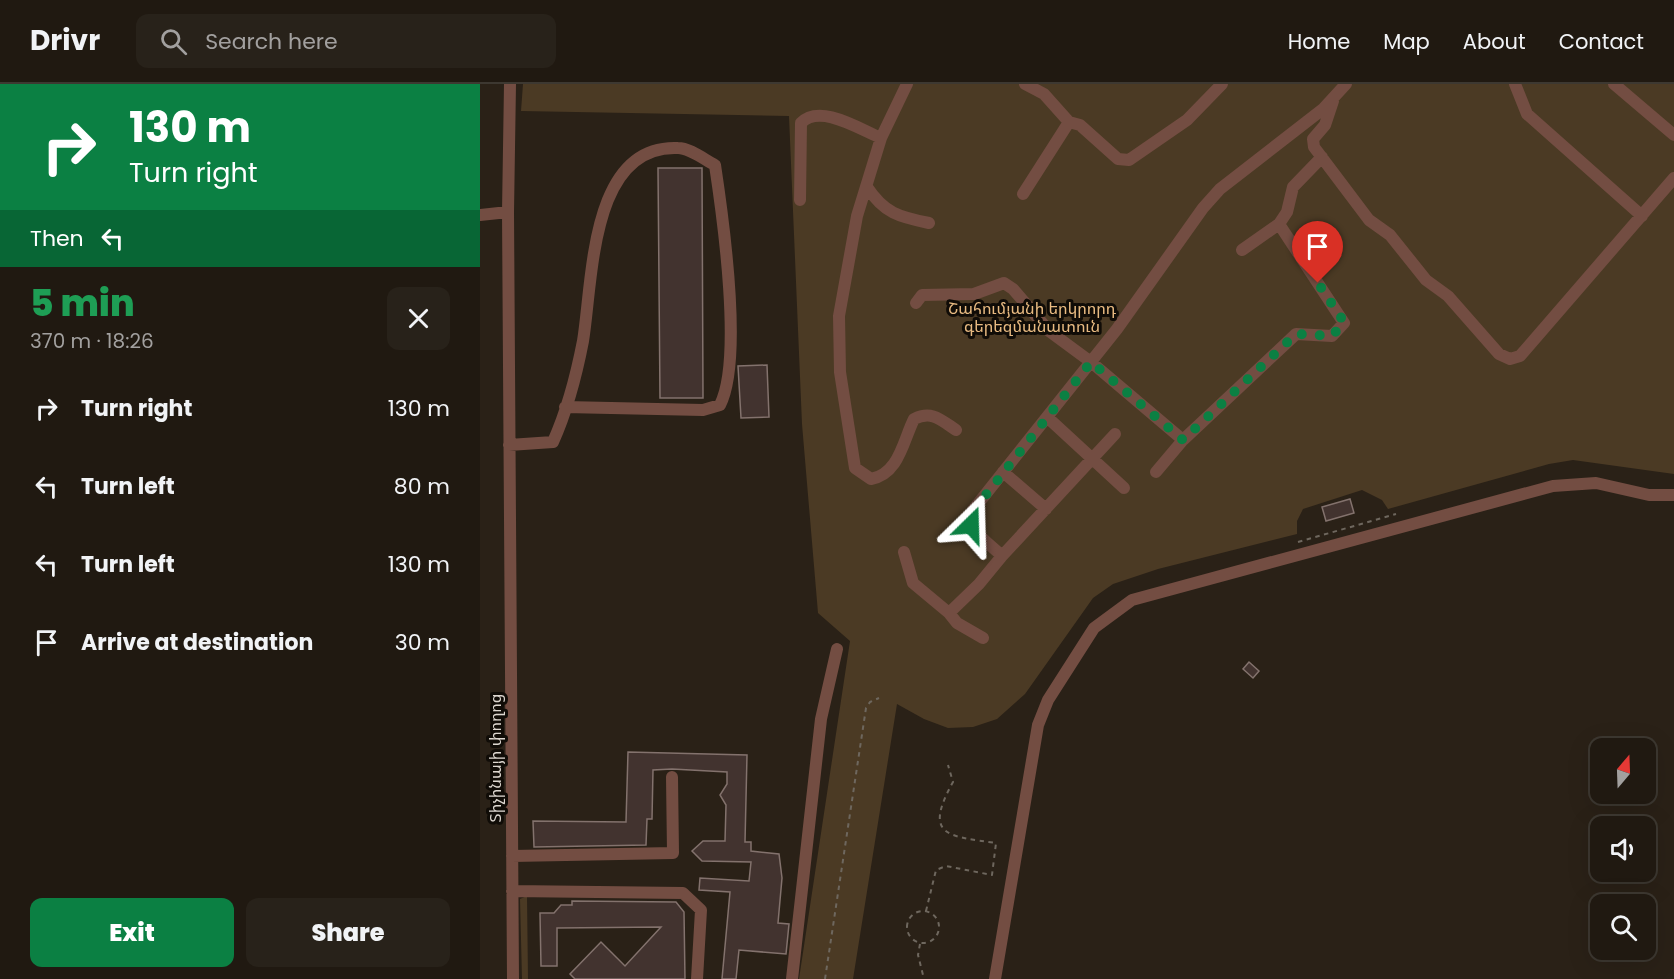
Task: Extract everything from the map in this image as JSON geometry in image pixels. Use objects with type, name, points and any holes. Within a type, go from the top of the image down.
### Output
[{"type":"street","name":"Տիչինայի փողոց","points":[[510,84],[508,212],[513,979]]},
{"type":"street","points":[[907,84],[881,138],[846,270],[839,316],[840,372],[855,468],[871,478],[886,473],[904,446],[914,419],[922,415],[931,414],[956,430]]},
{"type":"street","points":[[1025,84],[1044,94],[1069,122],[1080,125],[1118,159],[1129,159],[1187,120],[1222,84]]},
{"type":"street","points":[[1002,556],[971,525],[970,518],[1003,472],[1091,362],[1203,208],[1220,189],[1279,146],[1334,99],[1346,84]]},
{"type":"street","points":[[1515,84],[1527,114],[1642,216]]},
{"type":"street","points":[[1614,84],[1674,135]]},
{"type":"street","points":[[1334,99],[1325,125],[1313,139],[1314,147],[1369,220],[1390,235],[1426,280],[1448,296],[1498,354],[1510,359],[1520,356],[1674,178]]},
{"type":"street","points":[[800,200],[801,123],[806,118],[820,115],[881,138]]},
{"type":"street","points":[[1023,194],[1069,122]]},
{"type":"street","points":[[509,445],[553,442],[566,407],[582,344],[602,211],[623,170],[649,151],[681,147],[715,165],[726,245],[729,328],[727,390],[720,405],[703,410],[566,407]]},
{"type":"street","points":[[1242,250],[1279,224],[1287,212],[1293,187],[1322,157]]},
{"type":"street","points":[[867,187],[879,205],[903,218],[929,223]]},
{"type":"street","points":[[480,215],[508,212]]},
{"type":"street","points":[[1156,472],[1183,440],[1296,334],[1332,336],[1344,322],[1279,224]]},
{"type":"street","points":[[916,303],[922,295],[974,294],[1004,283],[1013,289],[1049,331],[1091,362],[1183,440]]},
{"type":"street","points":[[1047,417],[1124,489]]},
{"type":"street","points":[[950,613],[1115,434]]},
{"type":"street","points":[[1003,472],[1046,509]]},
{"type":"street","points":[[995,979],[1038,725],[1048,700],[1094,628],[1132,600],[1553,486],[1596,483],[1649,495],[1674,495]]},
{"type":"street","points":[[904,552],[913,583],[950,613],[957,623],[982,638]]},
{"type":"street","points":[[792,979],[821,719],[837,649]]},
{"type":"street","points":[[512,856],[673,853],[672,777]]},
{"type":"street","points":[[512,891],[683,893],[701,910],[697,979]]},
{"type":"path","points":[[1298,542],[1396,514]]},
{"type":"path","points":[[825,979],[866,708],[870,702],[879,698]]},
{"type":"path","points":[[926,911],[936,870],[946,866],[992,875],[996,843],[960,838],[947,832],[940,824],[939,807],[953,782],[948,765]]},
{"type":"path","points":[[926,911],[935,917],[938,933],[931,941],[920,944],[908,935],[906,925],[916,912],[926,911]]},
{"type":"path","points":[[920,944],[918,955],[924,979]]},
{"type":"green space","name":"Շահումյանի երկրորդ գերեզմանատուն","points":[[523,84],[1674,84],[1674,474],[1573,460],[1549,464],[1388,509],[1382,500],[1362,490],[1303,509],[1297,521],[1297,534],[1158,569],[1113,584],[1093,598],[1025,694],[997,719],[973,727],[948,728],[924,719],[897,704],[853,979],[799,979],[850,641],[818,613],[802,424],[789,116],[521,111]]},
{"type":"green space","points":[[527,896],[528,979],[522,979],[520,899]]},
{"type":"building","points":[[658,168],[702,168],[703,398],[660,398]]},
{"type":"building","points":[[767,365],[769,417],[741,418],[738,366]]},
{"type":"building","points":[[1350,499],[1354,513],[1326,521],[1322,507]]},
{"type":"building","points":[[1249,662],[1259,671],[1253,678],[1243,669]]},
{"type":"building","points":[[628,752],[747,755],[745,842],[751,842],[751,851],[779,854],[782,878],[778,923],[789,924],[786,954],[739,950],[736,979],[722,979],[730,892],[699,890],[700,878],[749,881],[751,862],[702,861],[692,851],[703,841],[725,841],[726,805],[720,795],[727,784],[727,772],[653,770],[652,819],[647,819],[646,845],[534,847],[533,821],[626,822]]},
{"type":"building","points":[[572,901],[676,902],[684,912],[685,979],[575,979],[570,974],[601,942],[625,966],[661,927],[557,928],[557,966],[541,966],[540,913],[554,913],[561,905],[572,905]]},
{"type":"route","points":[[971,525],[970,518],[974,510],[1091,362],[1183,440],[1296,334],[1332,336],[1344,322],[1318,283]]}]
